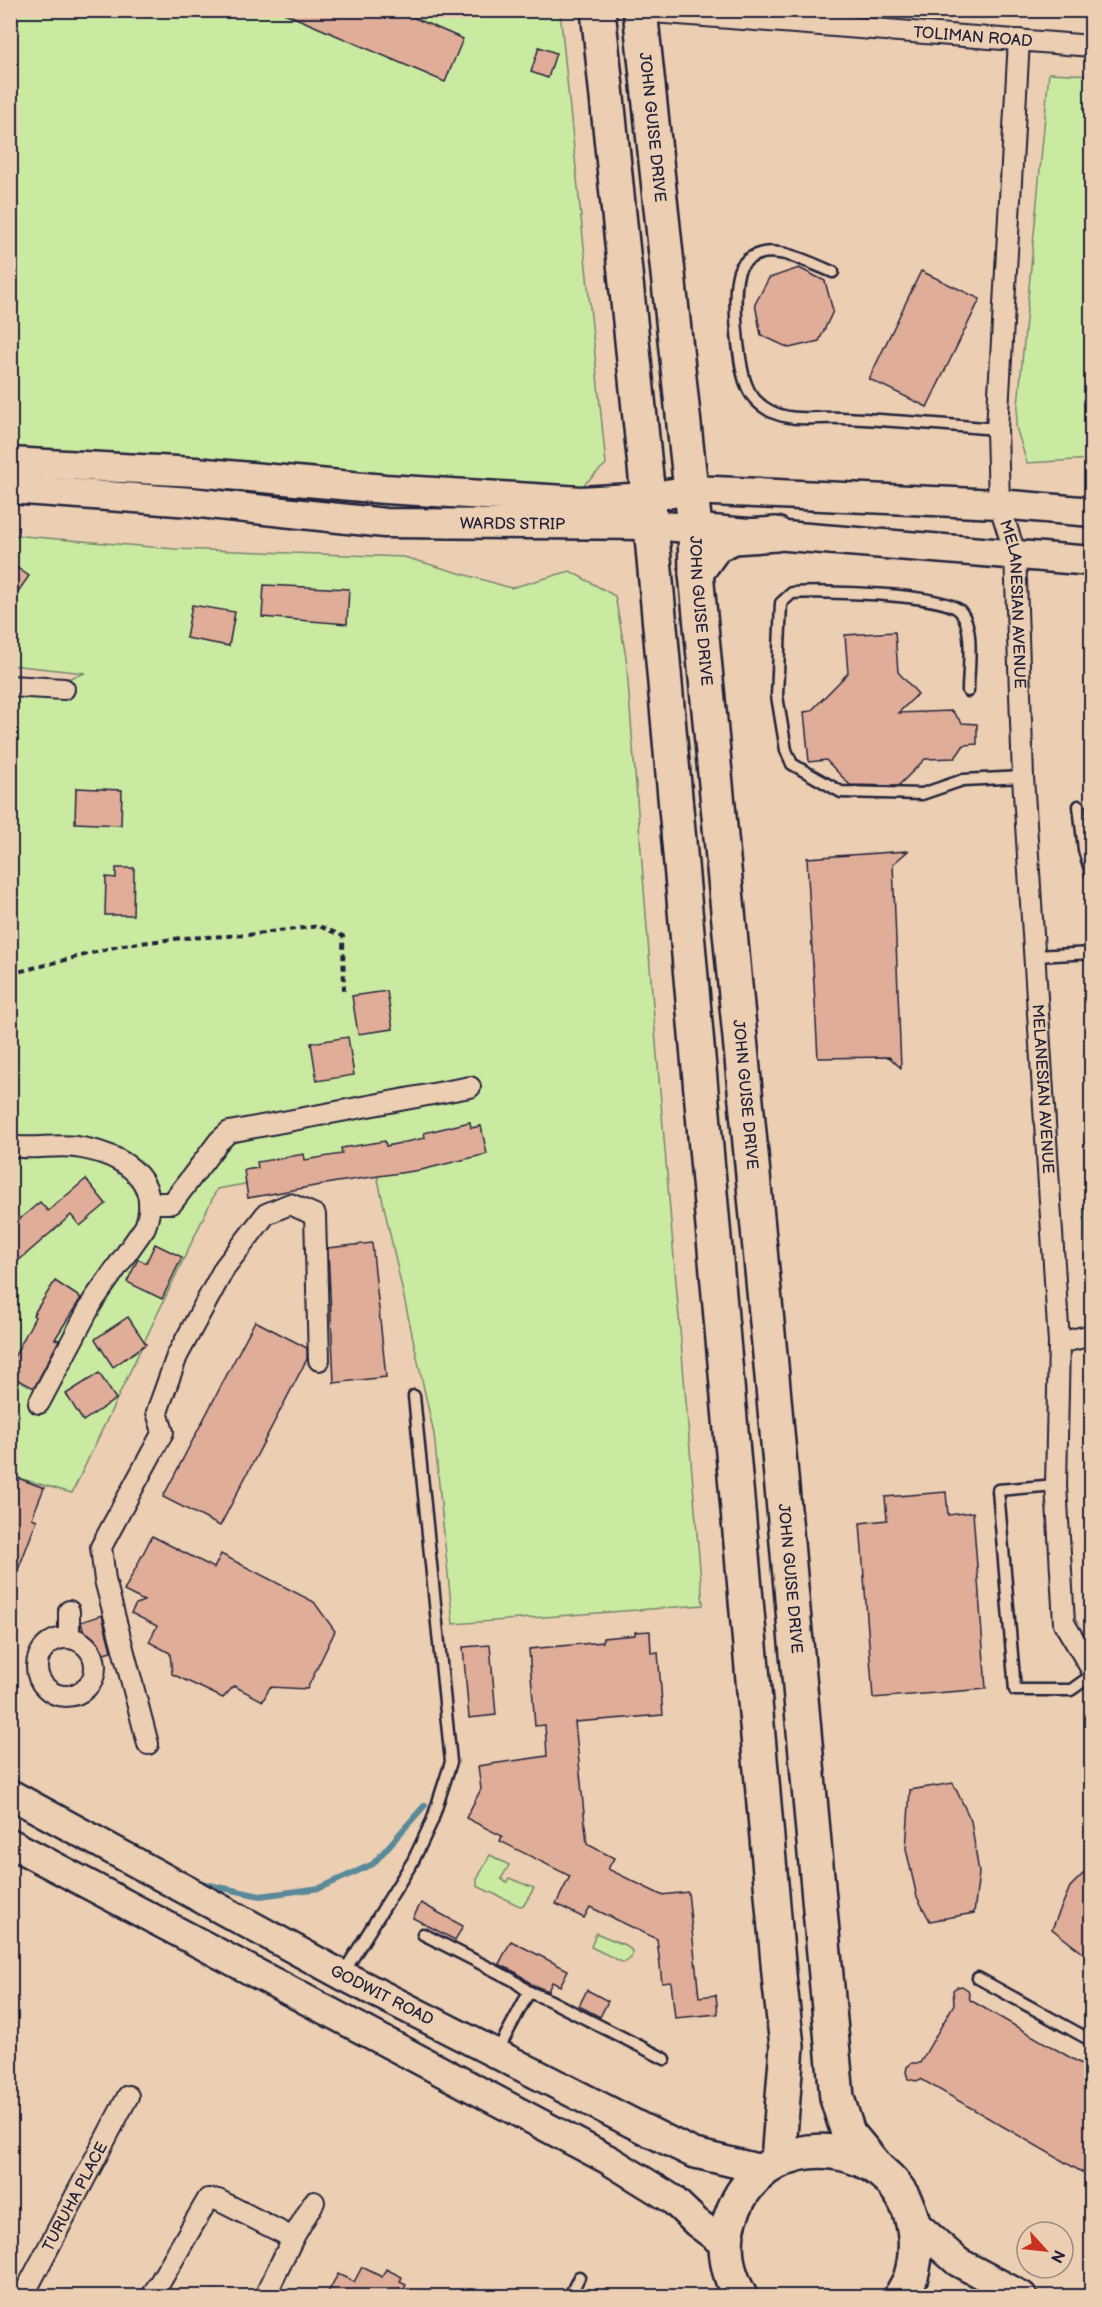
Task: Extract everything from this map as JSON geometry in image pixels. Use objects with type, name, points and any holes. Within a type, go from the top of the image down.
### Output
[{"type":"highway","points":[[598,10],[650,511],[787,2046],[771,2165]]},
{"type":"highway","name":"JOHN GUISE DRIVE","points":[[640,11],[695,528],[696,573],[770,1353],[837,2098],[848,2133],[900,2193],[913,2222],[916,2250],[911,2276],[901,2296]]},
{"type":"highway","points":[[696,573],[716,545],[734,537],[776,534]]},
{"type":"highway","points":[[740,2296],[727,2264],[725,2244],[729,2219],[739,2196],[771,2165],[803,2152],[830,2150],[855,2156],[878,2169]]},
{"type":"street","name":"TOLIMAN ROAD","points":[[640,11],[1092,46]]},
{"type":"street","name":"MELANESIAN AVENUE","points":[[1019,40],[997,429],[999,504],[1015,553],[1023,777],[1059,1343],[1056,1485],[1064,1623],[1092,1670]]},
{"type":"street","name":"WARDS STRIP","points":[[10,462],[195,472],[385,489],[581,501],[650,511],[695,528],[1092,561]]},
{"type":"street","name":"WARDS STRIP","points":[[10,489],[191,502],[385,523],[650,511],[691,490],[999,504],[1092,512]]},
{"type":"street","points":[[10,686],[64,689]]},
{"type":"street","points":[[149,1203],[172,1203],[219,1141],[229,1132],[470,1088]]},
{"type":"street","points":[[10,1146],[20,1148],[75,1147],[109,1156],[129,1165],[142,1178],[149,1203],[150,1214],[145,1227],[93,1301],[39,1403]]},
{"type":"street","points":[[148,1744],[105,1580],[101,1547],[163,1432],[157,1412],[177,1356],[225,1267],[266,1214],[290,1204],[315,1215],[318,1360]]},
{"type":"street","points":[[1059,1343],[1092,1335]]},
{"type":"street","points":[[69,1611],[69,1638]]},
{"type":"street","points":[[69,1638],[84,1644],[94,1657],[95,1665],[91,1681],[80,1692],[73,1695],[57,1694],[42,1683],[38,1675],[39,1656],[51,1642],[69,1638]]},
{"type":"street","points":[[95,1665],[124,1655]]},
{"type":"street","name":"GODWIT ROAD","points":[[10,1794],[342,1975],[495,2055],[693,2153],[771,2165]]},
{"type":"street","points":[[10,1843],[609,2160],[672,2199],[696,2222],[725,2244]]},
{"type":"street","name":"TURUHA PLACE","points":[[23,2296],[128,2096]]},
{"type":"street","points":[[152,2296],[208,2199],[218,2200],[293,2238]]},
{"type":"street","points":[[265,2296],[293,2238],[314,2202]]},
{"type":"street","points":[[913,2222],[958,2262],[1022,2296]]},
{"type":"lane","points":[[833,272],[800,258],[772,253],[760,253],[747,260],[740,268],[735,290],[742,369],[746,386],[756,401],[771,411],[798,419],[838,417],[997,429]]},
{"type":"lane","points":[[968,692],[969,630],[960,610],[940,601],[826,591],[792,593],[781,603],[777,696],[786,750],[792,764],[840,792],[922,794],[963,780],[1023,777]]},
{"type":"lane","points":[[1080,806],[1084,850],[1092,876]]},
{"type":"lane","points":[[1035,956],[1092,953]]},
{"type":"lane","points":[[342,1975],[413,1861],[432,1821],[451,1762],[414,1396]]},
{"type":"lane","points":[[1056,1485],[998,1490],[1015,1690],[1071,1690],[1092,1675]]},
{"type":"lane","points":[[423,1934],[513,1980],[530,1992],[665,2059]]},
{"type":"lane","points":[[978,1978],[1092,2041]]},
{"type":"lane","points":[[495,2055],[530,1992]]},
{"type":"lane","points":[[570,2296],[579,2277]]},
{"type":"path","points":[[10,972],[14,973],[123,945],[247,935],[319,926],[343,936],[344,993]]},
{"type":"green space","points":[[10,11],[560,11],[606,464],[575,493],[11,447]]},
{"type":"green space","points":[[1049,73],[1091,75],[1091,459],[1027,463],[1016,427]]},
{"type":"green space","points":[[11,535],[175,549],[404,557],[511,588],[570,571],[615,596],[626,657],[703,1605],[453,1624],[434,1434],[374,1161],[217,1189],[72,1493],[11,1476],[10,698],[85,673],[11,665]]},
{"type":"green space","points":[[1091,1137],[1092,1308],[1087,1309],[1084,1138]]},
{"type":"green space","points":[[490,1855],[509,1865],[501,1879],[507,1882],[509,1878],[534,1888],[524,1905],[520,1906],[477,1886],[477,1879]]},
{"type":"green space","points":[[596,1933],[627,1946],[632,1951],[631,1958],[624,1963],[591,1947]]},
{"type":"building","points":[[277,10],[396,10],[463,39],[445,82]]},
{"type":"building","points":[[539,47],[556,53],[548,78],[531,72]]},
{"type":"building","points":[[799,268],[825,281],[833,311],[819,341],[789,348],[761,335],[755,304],[769,278]]},
{"type":"building","points":[[921,271],[980,299],[927,407],[869,379]]},
{"type":"building","points":[[10,563],[29,576],[10,603]]},
{"type":"building","points":[[264,585],[349,589],[347,624],[262,617]]},
{"type":"building","points":[[192,605],[235,612],[229,646],[186,638]]},
{"type":"building","points":[[895,632],[898,672],[918,694],[898,713],[952,711],[962,723],[977,724],[977,744],[964,745],[955,758],[925,759],[898,786],[850,785],[826,760],[809,762],[804,712],[811,711],[848,673],[845,635]]},
{"type":"building","points":[[76,788],[122,790],[121,825],[75,823]]},
{"type":"building","points":[[908,851],[893,864],[901,1068],[889,1057],[818,1058],[807,858]]},
{"type":"building","points":[[116,868],[134,868],[133,915],[105,915],[106,877],[116,878]]},
{"type":"building","points":[[387,991],[393,1029],[358,1034],[352,996]]},
{"type":"building","points":[[348,1037],[354,1075],[317,1081],[311,1043]]},
{"type":"building","points":[[470,1122],[471,1128],[481,1126],[487,1154],[421,1170],[248,1198],[244,1170],[258,1168],[257,1162],[304,1154],[305,1160],[342,1154],[341,1148],[385,1141],[386,1146],[425,1138],[424,1133]]},
{"type":"building","points":[[86,1179],[106,1204],[80,1226],[71,1215],[10,1268],[10,1227],[40,1202],[48,1211]]},
{"type":"building","points":[[372,1243],[386,1377],[334,1383],[328,1248]]},
{"type":"building","points":[[155,1244],[182,1257],[162,1299],[127,1282],[138,1259],[146,1263]]},
{"type":"building","points":[[55,1281],[81,1298],[55,1339],[59,1340],[34,1388],[10,1376],[10,1365],[35,1317],[33,1315]]},
{"type":"building","points":[[128,1317],[146,1344],[113,1367],[95,1339]]},
{"type":"building","points":[[255,1321],[307,1348],[307,1359],[220,1526],[163,1497]]},
{"type":"building","points":[[99,1373],[116,1399],[83,1421],[66,1394]]},
{"type":"building","points":[[10,1475],[44,1488],[32,1518],[37,1520],[12,1586]]},
{"type":"building","points":[[946,1492],[948,1515],[973,1512],[986,1689],[873,1698],[860,1523],[887,1520],[885,1497]]},
{"type":"building","points":[[152,1536],[214,1568],[221,1554],[314,1602],[335,1631],[307,1689],[270,1687],[263,1701],[234,1686],[223,1698],[172,1674],[170,1653],[149,1642],[157,1626],[131,1613],[136,1604],[144,1601],[124,1591]]},
{"type":"building","points":[[102,1615],[111,1651],[94,1656],[89,1641],[86,1642],[81,1622]]},
{"type":"building","points":[[650,1631],[651,1653],[658,1652],[663,1715],[575,1722],[587,1844],[614,1858],[608,1869],[661,1895],[688,1892],[699,1997],[716,1995],[718,2014],[675,2018],[671,1982],[662,1983],[657,1939],[590,1907],[584,1918],[556,1904],[570,1876],[500,1841],[502,1836],[466,1818],[481,1789],[478,1766],[547,1756],[545,1725],[535,1726],[529,1649],[603,1642],[603,1638]]},
{"type":"building","points":[[490,1645],[496,1715],[469,1718],[463,1647]]},
{"type":"building","points":[[953,1783],[971,1821],[979,1873],[974,1913],[930,1921],[917,1897],[906,1849],[910,1790]]},
{"type":"building","points":[[1092,1865],[1092,1960],[1052,1929],[1070,1887]]},
{"type":"building","points":[[421,1903],[463,1926],[455,1940],[413,1918]]},
{"type":"building","points":[[511,1941],[568,1970],[560,1986],[552,1982],[548,1991],[533,1985],[517,1973],[499,1964]]},
{"type":"building","points":[[962,1986],[968,1990],[970,2000],[1092,2070],[1092,2178],[921,2079],[916,2081],[908,2079],[907,2067],[912,2063],[920,2063],[954,2004],[953,1990]]},
{"type":"building","points":[[587,1990],[608,2001],[600,2017],[579,2006]]},
{"type":"building","points":[[362,2267],[382,2277],[386,2269],[402,2277],[400,2282],[406,2285],[401,2296],[326,2296],[338,2274],[354,2282]]},
{"type":"waterway","points":[[200,1882],[260,1896],[320,1888],[373,1864],[425,1805]]}]
